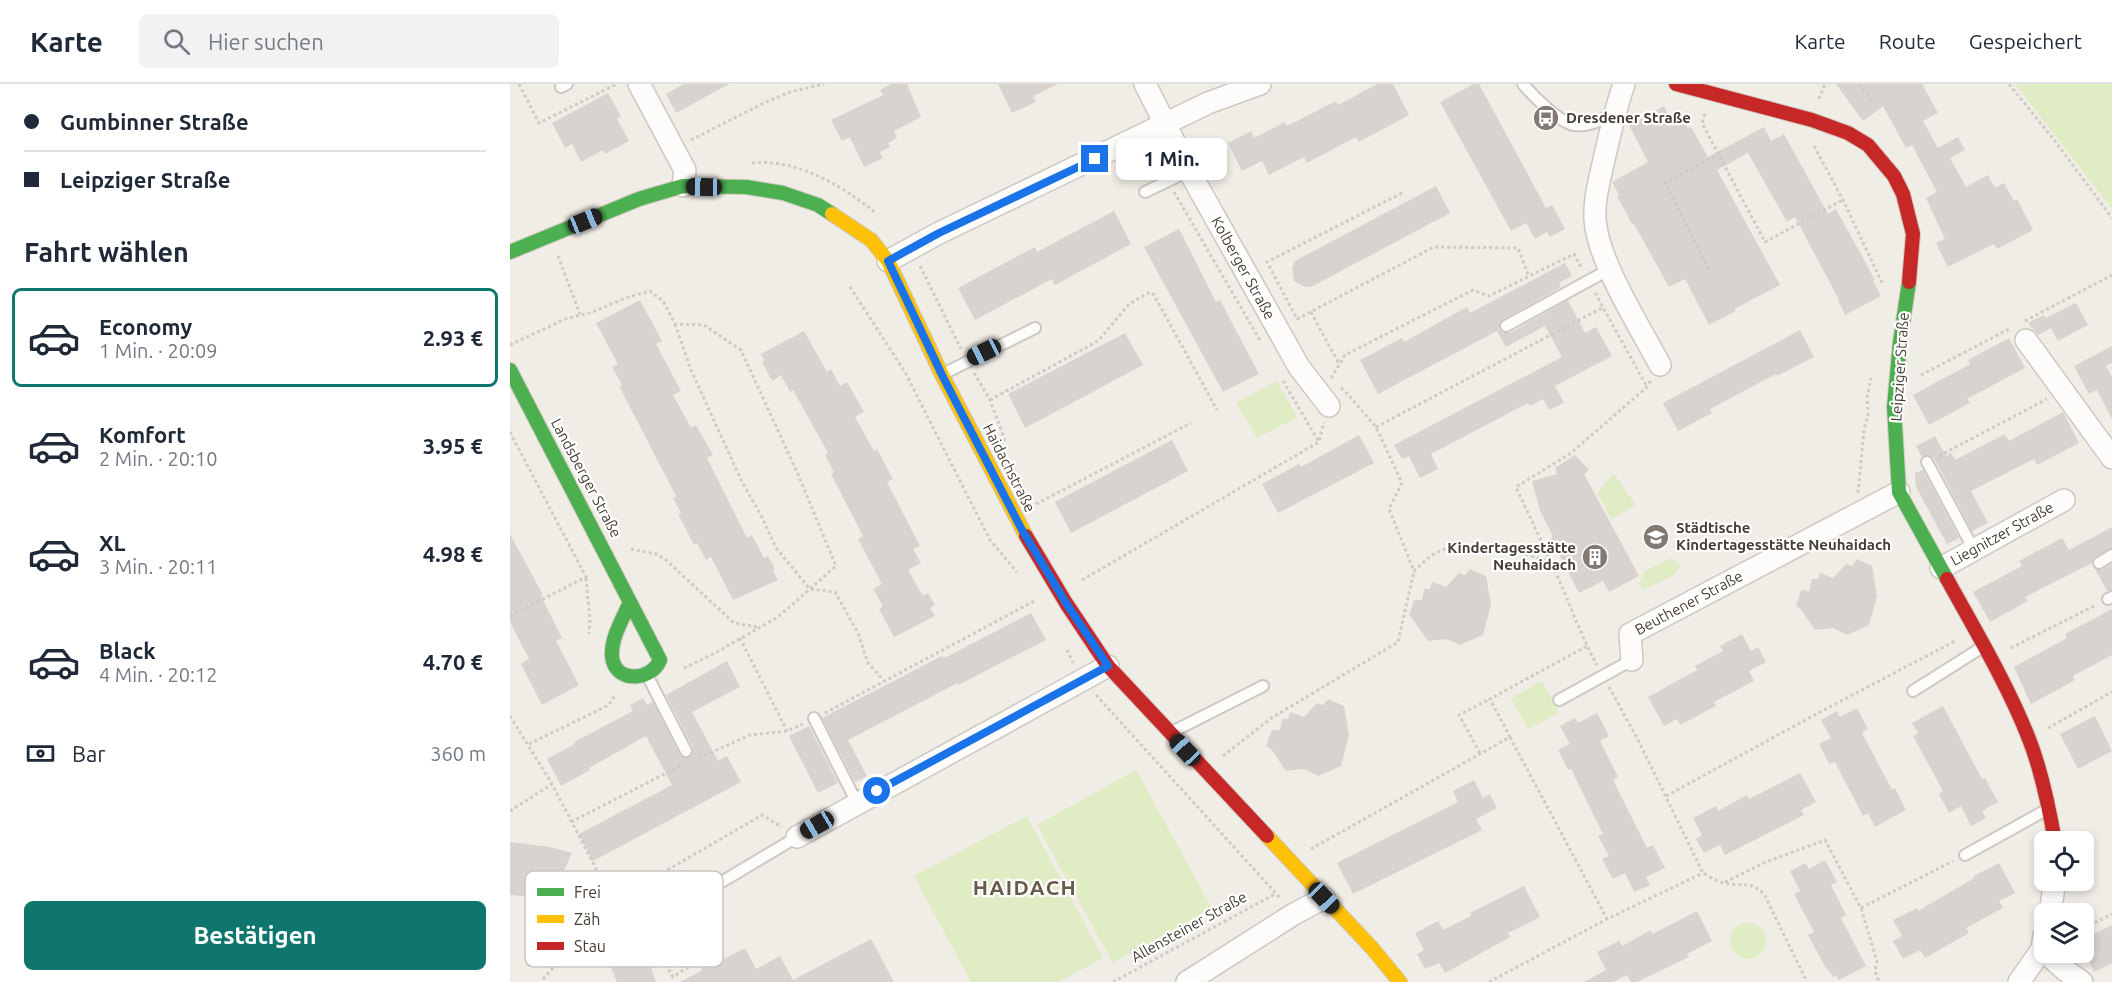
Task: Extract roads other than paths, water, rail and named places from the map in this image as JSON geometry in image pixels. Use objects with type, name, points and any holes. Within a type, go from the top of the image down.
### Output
[{"type":"street","points":[[639,84],[685,170],[683,186]]},
{"type":"street","name":"Kolberger Straße","points":[[1145,84],[1189,171],[1299,367],[1329,406]]},
{"type":"street","points":[[888,261],[939,233],[1208,103],[1260,84]]},
{"type":"street","points":[[1624,84],[1596,195],[1595,219],[1600,246],[1610,269],[1660,365]]},
{"type":"street","name":"Leipziger Straße","points":[[1676,84],[1812,120],[1848,133],[1868,144],[1894,176],[1903,194],[1913,234],[1912,261],[1895,388],[1899,492],[1987,652],[2029,739],[2050,807],[2053,831]]},
{"type":"street","name":"Haidachstraße","points":[[510,252],[639,199],[683,186],[746,187],[783,193],[818,205],[871,240],[888,261],[942,375],[1022,530],[1066,603],[1108,666],[1372,948],[1400,982]]},
{"type":"street","points":[[2026,340],[2112,458]]},
{"type":"street","name":"Landsberger Straße","points":[[510,370],[660,660],[655,670],[646,674]]},
{"type":"street","name":"Beuthener Straße","points":[[1632,660],[1629,634],[1899,492]]},
{"type":"street","name":"Liegnitzer Straße","points":[[1941,568],[2064,500]]},
{"type":"street","points":[[630,602],[616,633],[612,653],[613,663],[617,670],[626,677],[646,674]]},
{"type":"street","points":[[797,837],[1108,666]]},
{"type":"street","points":[[1187,982],[1294,914],[1324,898]]},
{"type":"street","points":[[2019,982],[2034,961]]},
{"type":"street","points":[[2059,963],[2082,982]]},
{"type":"lane","points":[[1523,84],[1535,98],[1574,125],[1599,122],[1615,113]]},
{"type":"lane","points":[[1145,192],[1189,171]]},
{"type":"lane","points":[[1506,326],[1610,269]]},
{"type":"lane","points":[[942,375],[1035,328]]},
{"type":"lane","points":[[1927,462],[1974,550]]},
{"type":"lane","points":[[2099,562],[2112,555]]},
{"type":"lane","points":[[1913,691],[1987,652]]},
{"type":"lane","points":[[1559,700],[1632,660]]},
{"type":"lane","points":[[646,674],[686,751]]},
{"type":"lane","points":[[1170,734],[1263,686]]},
{"type":"lane","points":[[814,718],[857,802]]},
{"type":"lane","points":[[1965,855],[2050,807]]},
{"type":"lane","points":[[723,881],[797,837]]},
{"type":"place","name":"Dresdener Straße","points":[[1546,118]]},
{"type":"place","name":"Städtische Kindertagesstätte Neuhaidach","points":[[1656,537]]},
{"type":"place","name":"Kindertagesstätte Neuhaidach","points":[[1595,557]]},
{"type":"district","name":"HAIDACH","points":[[1025,888]]}]
